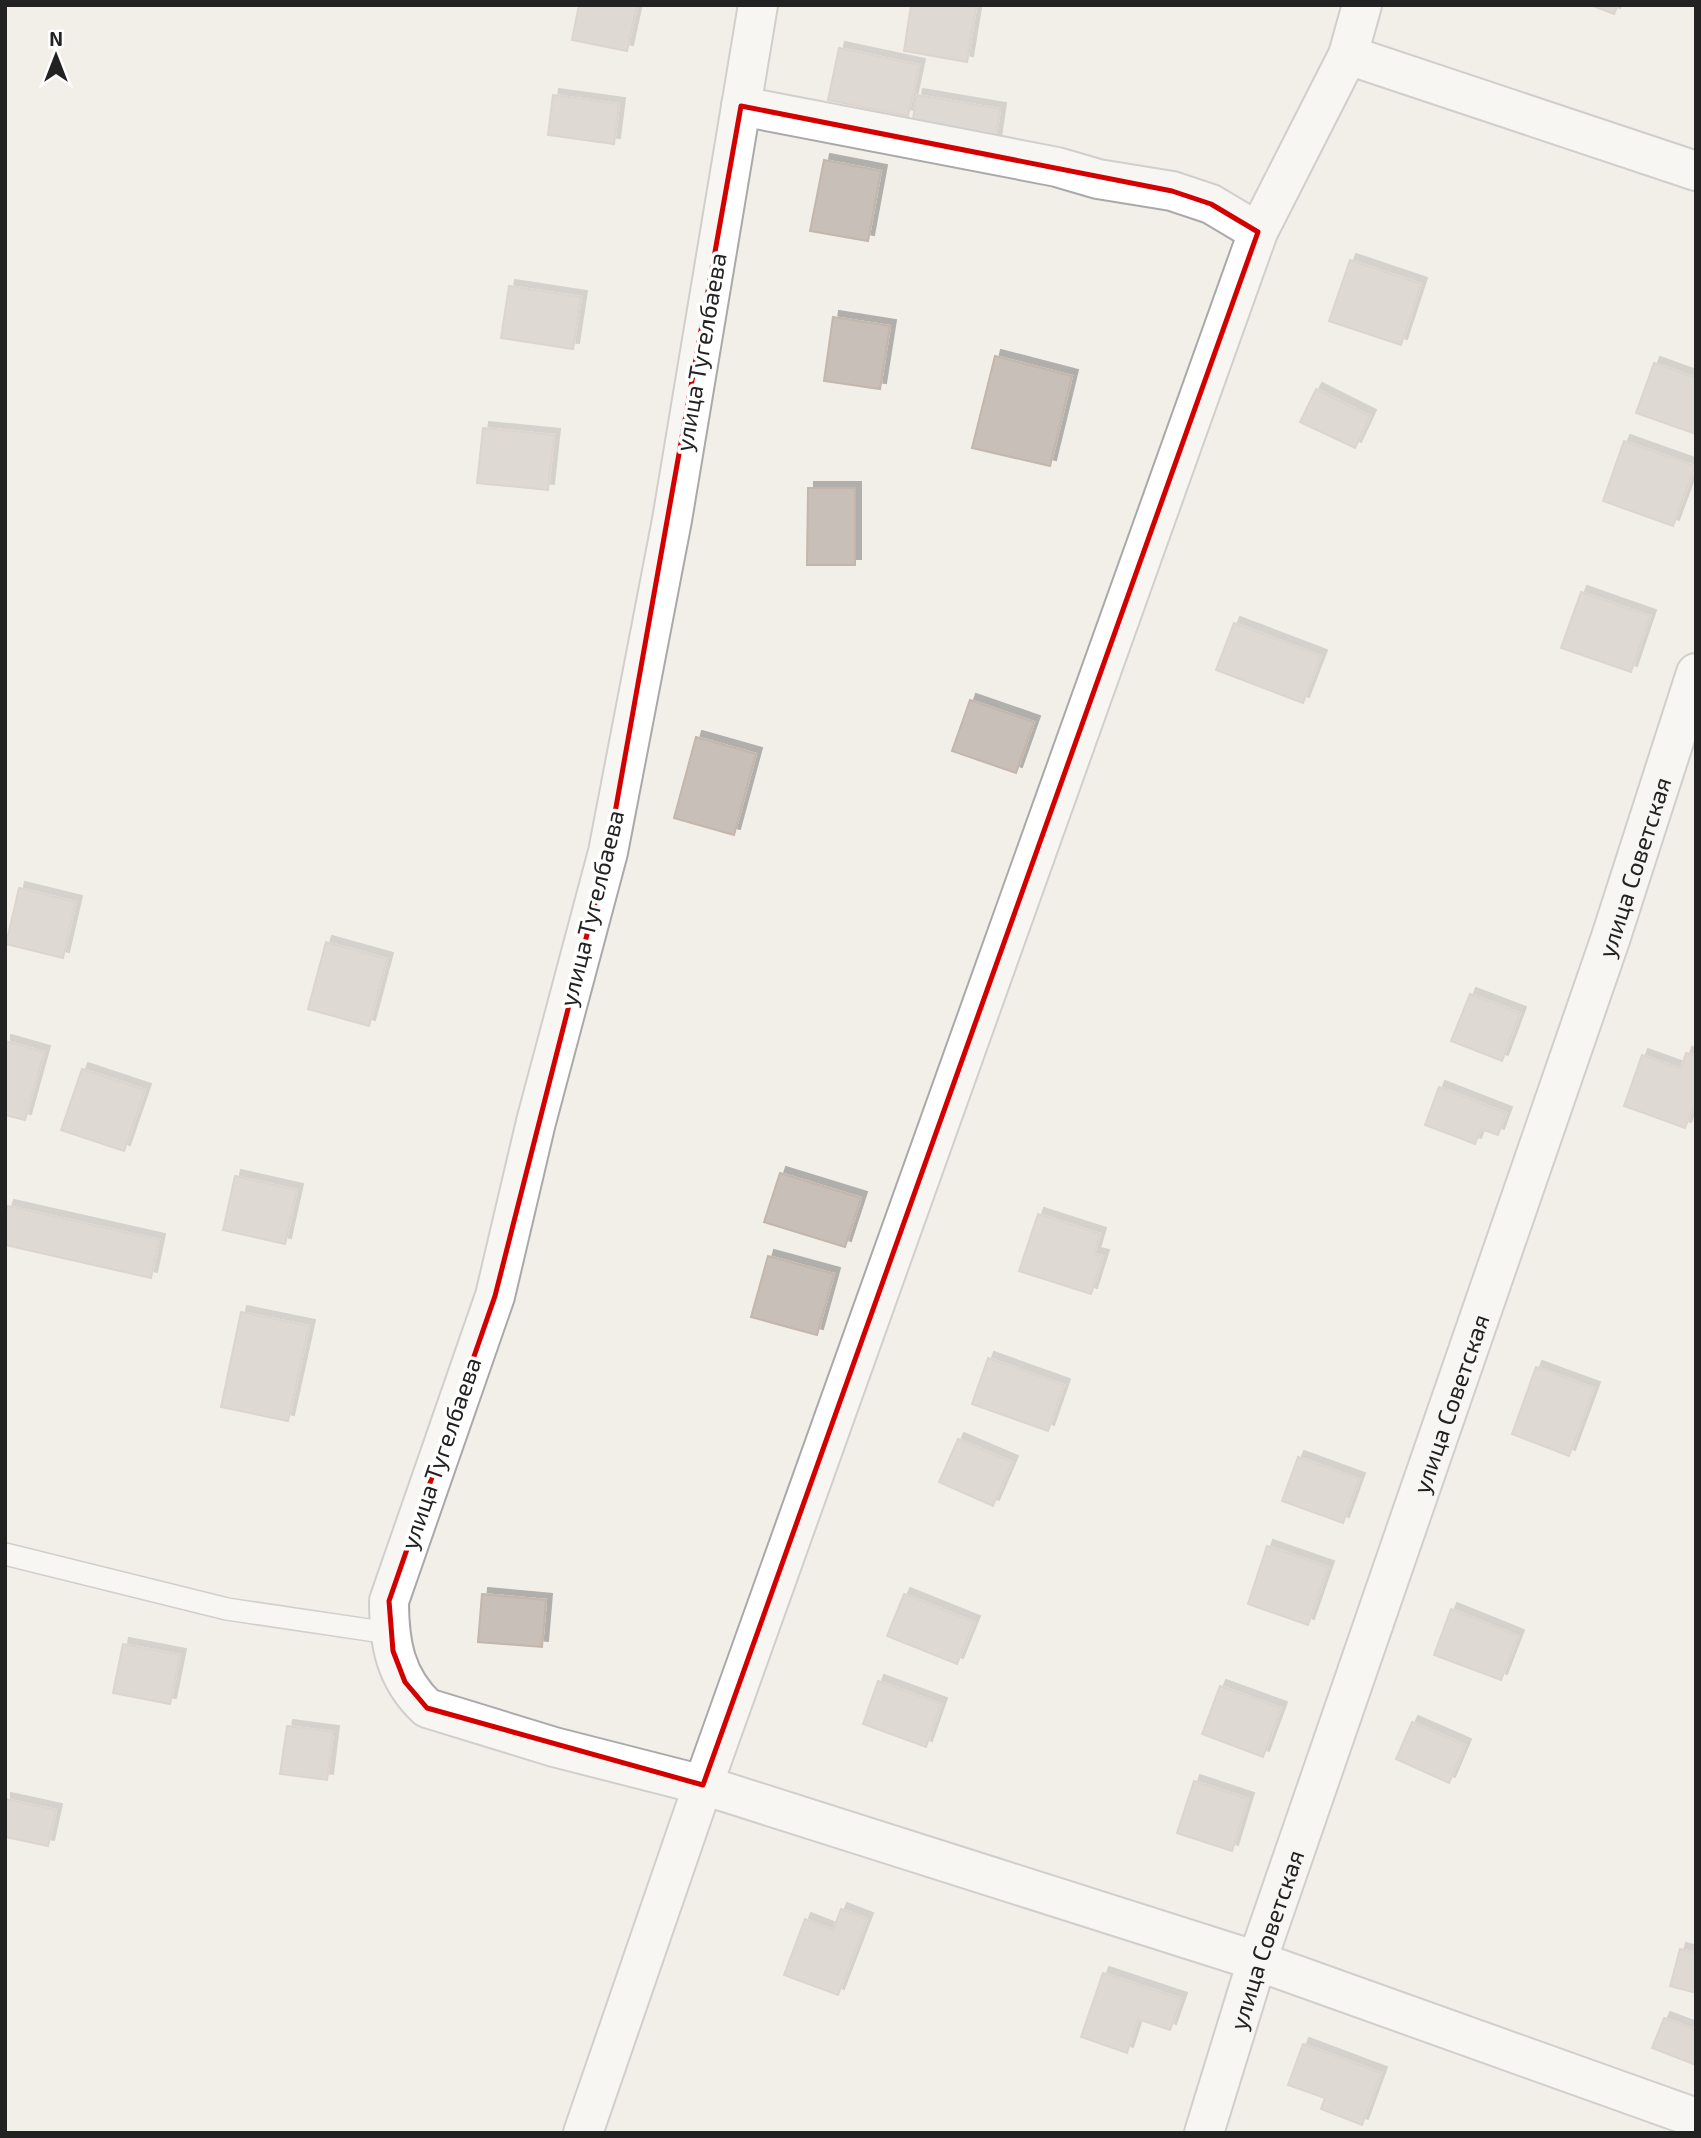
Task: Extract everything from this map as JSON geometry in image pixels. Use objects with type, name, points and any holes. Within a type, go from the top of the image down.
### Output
[{"type":"street","name":"улица Тугелбаева","points":[[758,5],[672,520],[608,852],[536,1122],[495,1296],[389,1601],[389,1633],[405,1682],[427,1708],[554,1748],[703,1785],[1257,1961],[1696,2118]]},
{"type":"street","points":[[583,2133],[703,1785],[1258,232],[1348,55],[1362,5]]},
{"type":"street","points":[[1348,55],[1696,171]]},
{"type":"street","points":[[741,106],[1172,191],[1211,204],[1258,232]]},
{"type":"street","name":"улица Советская","points":[[1204,2133],[1257,1961],[1601,967],[1696,673]]},
{"type":"lane","points":[[5,1554],[228,1609],[389,1633]]},
{"type":"highlighted area","points":[[741,106],[1172,191],[1211,204],[1258,232],[703,1785],[427,1708],[405,1682],[393,1651],[389,1601],[495,1296],[608,852]]},
{"type":"building","points":[[579,5],[637,5],[627,51],[572,40]]},
{"type":"building","points":[[911,5],[957,5],[976,8],[967,62],[904,51]]},
{"type":"building","points":[[1590,5],[1618,5],[1614,14]]},
{"type":"building","points":[[839,48],[919,65],[908,116],[828,100]]},
{"type":"building","points":[[553,95],[619,104],[614,144],[548,135]]},
{"type":"building","points":[[917,95],[1000,109],[995,143],[911,130]]},
{"type":"building","points":[[824,160],[881,171],[868,241],[810,231]]},
{"type":"building","points":[[1350,260],[1421,284],[1401,345],[1329,321]]},
{"type":"building","points":[[509,286],[581,297],[573,349],[501,338]]},
{"type":"building","points":[[833,317],[890,326],[880,389],[824,381]]},
{"type":"building","points":[[995,356],[1072,376],[1050,466],[972,448]]},
{"type":"building","points":[[1654,363],[1696,378],[1696,434],[1636,413]]},
{"type":"building","points":[[1316,389],[1370,416],[1355,448],[1300,422]]},
{"type":"building","points":[[483,428],[554,435],[548,490],[477,483]]},
{"type":"building","points":[[1624,441],[1695,466],[1673,526],[1603,501]]},
{"type":"building","points":[[808,488],[855,488],[855,565],[807,565]]},
{"type":"building","points":[[1581,592],[1650,616],[1631,672],[1561,648]]},
{"type":"building","points":[[1234,623],[1321,656],[1303,703],[1216,670]]},
{"type":"building","points":[[970,700],[1034,722],[1016,773],[952,751]]},
{"type":"building","points":[[696,737],[756,754],[734,835],[674,818]]},
{"type":"building","points":[[19,888],[76,902],[63,958],[6,944]]},
{"type":"building","points":[[326,942],[387,959],[369,1026],[308,1009]]},
{"type":"building","points":[[1470,994],[1520,1013],[1502,1061],[1451,1041]]},
{"type":"building","points":[[5,1041],[44,1052],[25,1120],[5,1115]]},
{"type":"building","points":[[1686,1053],[1696,1056],[1696,1099],[1685,1128],[1624,1106],[1642,1055],[1681,1069]]},
{"type":"building","points":[[82,1069],[145,1090],[124,1151],[61,1130]]},
{"type":"building","points":[[1439,1087],[1506,1113],[1498,1135],[1481,1129],[1475,1144],[1425,1125]]},
{"type":"building","points":[[780,1173],[861,1198],[845,1247],[764,1222]]},
{"type":"building","points":[[235,1176],[297,1190],[285,1244],[223,1230]]},
{"type":"building","points":[[8,1206],[159,1240],[151,1278],[5,1245],[5,1216]]},
{"type":"building","points":[[1038,1214],[1100,1234],[1094,1254],[1103,1256],[1091,1294],[1019,1271]]},
{"type":"building","points":[[768,1256],[834,1274],[817,1335],[751,1317]]},
{"type":"building","points":[[241,1312],[309,1326],[288,1421],[221,1407]]},
{"type":"building","points":[[988,1358],[1064,1385],[1048,1431],[972,1404]]},
{"type":"building","points":[[1536,1367],[1594,1388],[1569,1456],[1512,1434]]},
{"type":"building","points":[[958,1439],[1012,1462],[993,1506],[939,1482]]},
{"type":"building","points":[[1298,1457],[1359,1479],[1343,1523],[1282,1501]]},
{"type":"building","points":[[1267,1546],[1328,1567],[1308,1625],[1248,1604]]},
{"type":"building","points":[[482,1594],[546,1600],[542,1647],[478,1642]]},
{"type":"building","points":[[904,1594],[974,1622],[957,1664],[887,1636]]},
{"type":"building","points":[[1451,1609],[1518,1636],[1501,1680],[1434,1655]]},
{"type":"building","points":[[123,1644],[180,1655],[170,1704],[113,1693]]},
{"type":"building","points":[[878,1681],[941,1704],[926,1747],[863,1724]]},
{"type":"building","points":[[1220,1686],[1281,1708],[1263,1757],[1202,1734]]},
{"type":"building","points":[[1412,1722],[1465,1745],[1449,1783],[1396,1759]]},
{"type":"building","points":[[287,1726],[333,1732],[327,1780],[280,1774]]},
{"type":"building","points":[[1194,1781],[1248,1799],[1232,1851],[1177,1833]]},
{"type":"building","points":[[5,1799],[56,1810],[48,1846],[5,1837]]},
{"type":"building","points":[[841,1909],[867,1919],[838,1995],[784,1975],[805,1919],[833,1930]]},
{"type":"building","points":[[1680,1949],[1696,1953],[1696,1993],[1670,1986]]},
{"type":"building","points":[[1103,1973],[1181,1999],[1170,2030],[1138,2019],[1127,2053],[1081,2037]]},
{"type":"building","points":[[1664,2018],[1696,2030],[1696,2065],[1652,2048]]},
{"type":"building","points":[[1303,2044],[1381,2073],[1362,2125],[1321,2109],[1325,2098],[1288,2085]]}]
